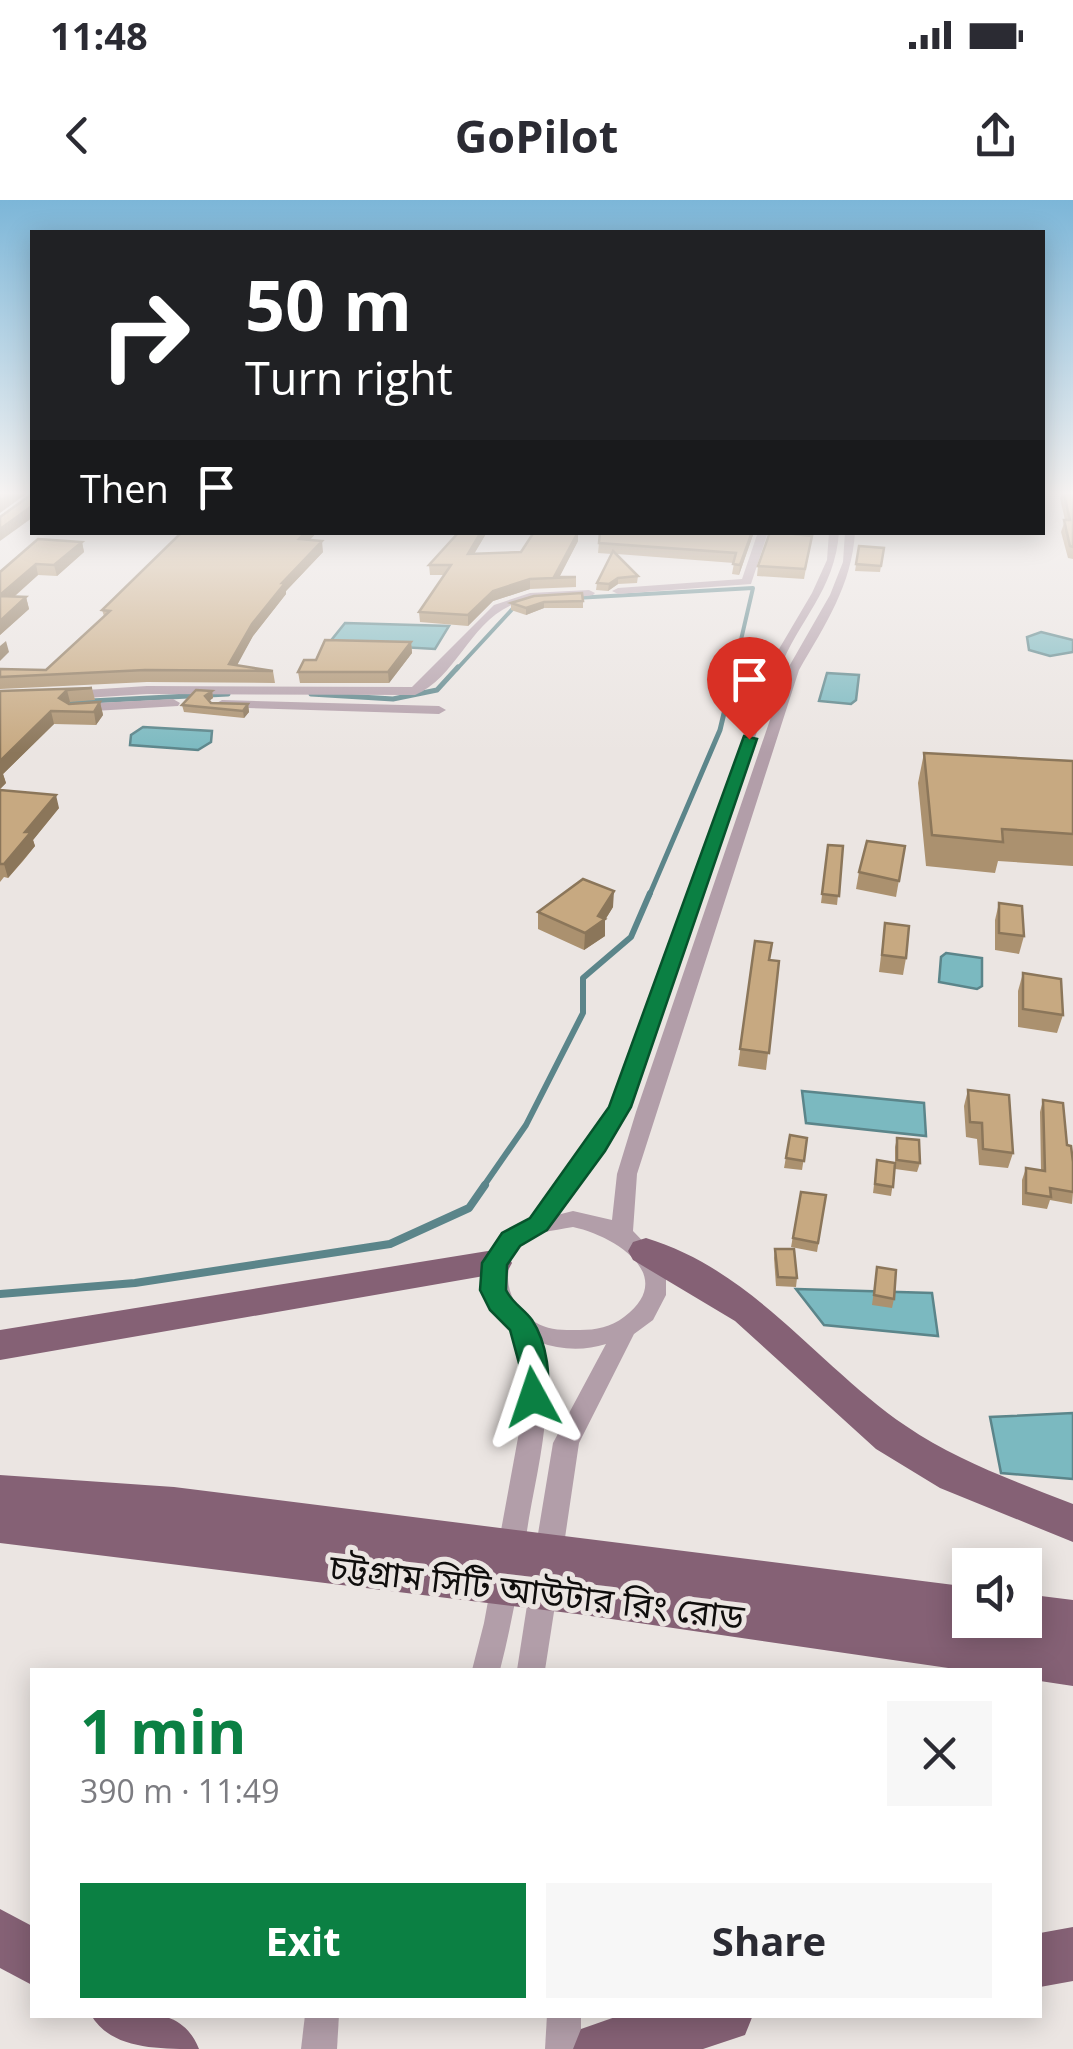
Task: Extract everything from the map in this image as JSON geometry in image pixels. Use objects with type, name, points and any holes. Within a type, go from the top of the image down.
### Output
[{"type":"main road","points":[[634,1241],[748,1311],[890,1437],[955,1476],[1073,1523]]},
{"type":"main road","points":[[0,1345],[494,1263]]},
{"type":"main road","points":[[0,1494],[174,1504],[436,1557]]},
{"type":"main road","name":"চট্টগ্রাম সিটি আউটার রিং রোড","points":[[0,1524],[436,1557],[582,1576],[1073,1664]]},
{"type":"main road","points":[[582,1576],[952,1607]]},
{"type":"main road","points":[[1042,1617],[1073,1621]]},
{"type":"main road","points":[[0,1936],[30,1957]]},
{"type":"main road","points":[[1042,1960],[1073,1954]]},
{"type":"main road","points":[[124,2018],[170,2049]]},
{"type":"main road","points":[[601,2049],[714,2018]]},
{"type":"street","points":[[618,591],[748,580]]},
{"type":"street","points":[[823,580],[775,666],[620,1107],[597,1146],[539,1224],[511,1240],[494,1263],[493,1290],[499,1303],[522,1326],[556,1338],[594,1339],[627,1326],[640,1316],[654,1291],[656,1277],[634,1241],[628,1174],[793,670],[842,580]]},
{"type":"street","points":[[54,695],[147,690],[416,691],[434,680],[498,606],[514,600],[589,593]]},
{"type":"street","points":[[65,709],[160,702],[439,710]]},
{"type":"street","points":[[539,1224],[590,1220],[634,1241]]},
{"type":"street","points":[[487,1668],[532,1427],[534,1367],[522,1326]]},
{"type":"street","points":[[531,1668],[566,1443],[627,1326]]},
{"type":"street","points":[[319,2049],[322,2018]]},
{"type":"street","points":[[563,2049],[564,2018]]},
{"type":"water","points":[[345,623],[449,626],[435,649],[329,643]]},
{"type":"water","points":[[1041,632],[1073,640],[1073,652],[1050,656],[1029,650],[1027,637]]},
{"type":"water","points":[[827,673],[859,675],[856,700],[851,704],[819,701]]},
{"type":"water","points":[[143,727],[212,731],[211,742],[198,750],[130,745],[131,735]]},
{"type":"water","points":[[946,953],[982,958],[982,986],[977,989],[939,982],[941,957]]},
{"type":"water","points":[[802,1091],[924,1103],[926,1136],[806,1123]]},
{"type":"water","points":[[796,1289],[932,1293],[938,1336],[824,1325]]},
{"type":"water","points":[[1073,1413],[1073,1479],[1001,1473],[990,1417]]},
{"type":"building","points":[[0,580],[17,580],[0,595]]},
{"type":"building","points":[[132,580],[285,580],[229,664],[273,671],[145,670],[0,677],[0,669],[46,670],[110,611],[102,610]]},
{"type":"building","points":[[441,580],[526,580],[493,591],[468,615],[419,612]]},
{"type":"building","points":[[582,593],[583,601],[544,602],[526,608],[511,603],[534,596]]},
{"type":"building","points":[[0,596],[26,597],[0,621]]},
{"type":"building","points":[[325,640],[411,642],[388,672],[298,672],[304,660],[316,660]]},
{"type":"building","points":[[92,688],[67,690],[59,698],[69,704],[100,702],[94,712],[51,711],[0,761],[0,691]]},
{"type":"building","points":[[196,690],[212,691],[205,696],[211,703],[248,704],[243,711],[182,705]]},
{"type":"building","points":[[924,753],[1073,761],[1073,834],[1002,829],[1003,842],[932,835]]},
{"type":"building","points":[[0,790],[56,795],[4,864],[0,864]]},
{"type":"building","points":[[867,841],[905,846],[899,881],[859,872]]},
{"type":"building","points":[[828,845],[843,846],[839,896],[822,894]]},
{"type":"building","points":[[583,879],[614,891],[598,916],[605,919],[585,933],[538,912]]},
{"type":"building","points":[[999,903],[1022,906],[1024,936],[999,933]]},
{"type":"building","points":[[885,923],[909,926],[906,958],[882,955]]},
{"type":"building","points":[[755,941],[772,943],[769,960],[779,961],[769,1053],[740,1049]]},
{"type":"building","points":[[1023,973],[1061,979],[1063,1015],[1023,1009]]},
{"type":"building","points":[[968,1090],[1009,1095],[1013,1153],[983,1149],[982,1123],[970,1122]]},
{"type":"building","points":[[1043,1100],[1063,1103],[1067,1145],[1071,1146],[1073,1162],[1073,1192],[1050,1188],[1051,1197],[1026,1193],[1026,1168],[1045,1171]]},
{"type":"building","points":[[790,1135],[807,1138],[804,1161],[786,1158]]},
{"type":"building","points":[[897,1138],[919,1140],[920,1163],[897,1160]]},
{"type":"building","points":[[877,1160],[895,1163],[893,1187],[875,1184]]},
{"type":"building","points":[[801,1192],[826,1195],[818,1243],[793,1238]]},
{"type":"building","points":[[775,1249],[794,1249],[797,1278],[778,1277]]},
{"type":"building","points":[[877,1267],[896,1270],[894,1299],[874,1295]]},
{"type":"waterway","points":[[575,598],[753,588],[734,670]]},
{"type":"waterway","points":[[456,670],[518,603]]},
{"type":"waterway","points":[[311,694],[393,699],[437,690],[458,667]]},
{"type":"waterway","points":[[649,896],[720,730],[735,667]]},
{"type":"waterway","points":[[71,702],[228,694]]},
{"type":"waterway","points":[[483,1187],[526,1125],[583,1013],[583,978],[631,937],[650,893]]},
{"type":"waterway","points":[[0,1294],[135,1283],[390,1244],[469,1208],[485,1185]]},
{"type":"route","points":[[533,1397],[534,1367],[522,1326],[508,1316],[493,1290],[494,1263],[511,1240],[539,1224],[597,1146],[620,1107],[749,739]]}]
